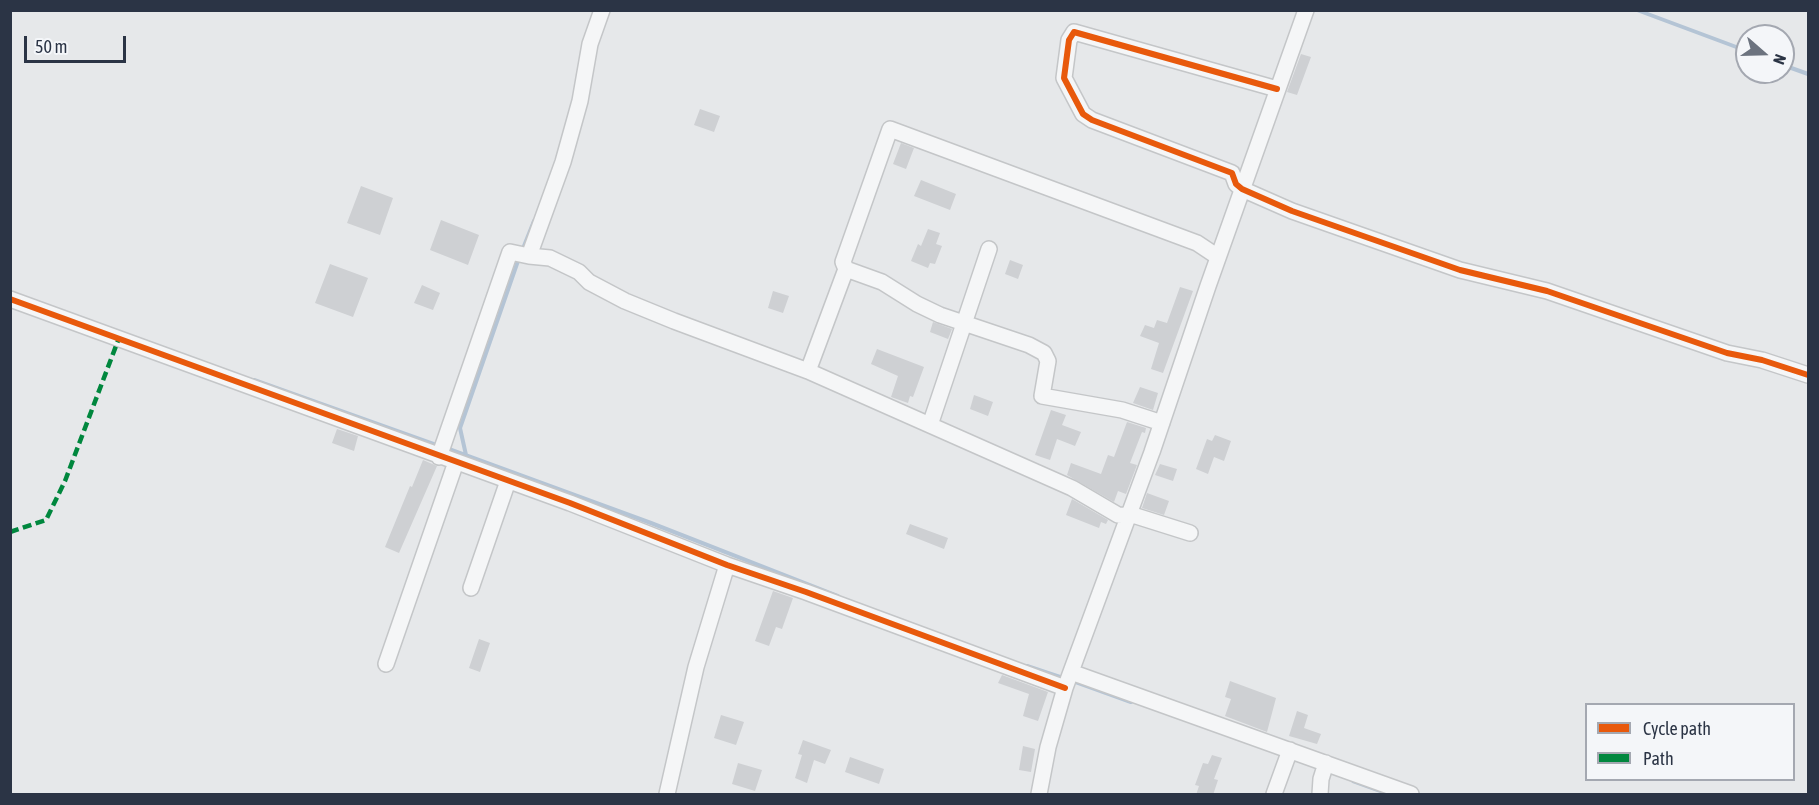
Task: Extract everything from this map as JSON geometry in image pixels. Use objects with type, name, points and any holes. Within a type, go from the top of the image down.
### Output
[{"type":"street","points":[[529,256],[563,162],[580,101],[590,44],[602,10]]},
{"type":"street","points":[[1039,795],[1048,747],[1065,688],[1162,423],[1306,10]]},
{"type":"street","points":[[1277,89],[1074,33],[1069,40],[1064,78],[1083,114],[1092,120],[1232,173],[1236,184],[1242,189],[1292,211],[1460,270],[1547,291],[1727,353],[1762,360],[1809,375]]},
{"type":"street","points":[[808,371],[846,269],[843,262],[890,129],[1197,243],[1218,257]]},
{"type":"street","points":[[930,425],[989,249]]},
{"type":"street","points":[[440,457],[510,252],[550,258],[579,272],[589,282],[626,301],[808,371],[1072,488],[1118,515],[1136,516],[1190,534]]},
{"type":"street","points":[[846,269],[882,282],[917,304],[964,324],[1029,345],[1044,353],[1048,361],[1042,396],[1122,410],[1162,423]]},
{"type":"street","points":[[10,299],[1065,688]]},
{"type":"street","points":[[386,664],[456,462]]},
{"type":"street","points":[[471,588],[508,481]]},
{"type":"street","points":[[667,795],[696,667],[727,565]]},
{"type":"street","points":[[1071,672],[1411,795]]},
{"type":"street","points":[[1274,795],[1290,750]]},
{"type":"street","points":[[1320,795],[1321,779],[1326,763]]},
{"type":"building","points":[[1301,54],[1311,57],[1297,95],[1287,92]]},
{"type":"building","points":[[700,109],[720,116],[714,132],[694,125]]},
{"type":"building","points":[[901,143],[914,148],[906,169],[893,164]]},
{"type":"building","points":[[921,180],[956,194],[950,210],[914,196]]},
{"type":"building","points":[[361,186],[393,198],[380,235],[347,223]]},
{"type":"building","points":[[441,220],[479,235],[468,265],[430,250]]},
{"type":"building","points":[[928,229],[940,233],[936,244],[942,246],[935,264],[930,263],[928,268],[911,261]]},
{"type":"building","points":[[1010,260],[1023,265],[1018,279],[1005,274]]},
{"type":"building","points":[[330,264],[368,278],[353,317],[315,303]]},
{"type":"building","points":[[422,285],[440,293],[433,310],[414,303]]},
{"type":"building","points":[[1180,287],[1193,291],[1163,373],[1151,369],[1159,343],[1140,336],[1145,325],[1154,328],[1157,320],[1167,323]]},
{"type":"building","points":[[773,291],[789,296],[783,313],[768,308]]},
{"type":"building","points":[[933,322],[952,329],[948,339],[930,332]]},
{"type":"building","points":[[877,349],[924,367],[913,397],[910,396],[908,403],[891,397],[898,376],[871,364]]},
{"type":"building","points":[[1140,387],[1158,393],[1153,410],[1133,403]]},
{"type":"building","points":[[974,395],[993,402],[988,416],[970,409]]},
{"type":"building","points":[[1051,410],[1066,415],[1062,425],[1081,432],[1075,446],[1057,439],[1050,460],[1035,455]]},
{"type":"building","points":[[1127,422],[1146,428],[1145,433],[1142,432],[1130,463],[1137,465],[1126,494],[1118,491],[1114,502],[1067,475],[1071,463],[1101,474],[1108,455],[1114,457]]},
{"type":"building","points":[[337,429],[358,436],[354,451],[332,443]]},
{"type":"building","points":[[1215,435],[1231,441],[1224,461],[1214,457],[1208,474],[1196,469],[1207,439],[1212,441]]},
{"type":"building","points":[[423,460],[437,466],[399,553],[385,547]]},
{"type":"building","points":[[1160,464],[1177,469],[1173,481],[1155,475]]},
{"type":"building","points":[[1147,493],[1169,501],[1164,515],[1142,508]]},
{"type":"building","points":[[1072,499],[1108,520],[1106,524],[1101,522],[1099,528],[1066,515]]},
{"type":"building","points":[[910,524],[948,538],[944,549],[906,534]]},
{"type":"building","points":[[773,591],[793,598],[782,629],[776,627],[769,646],[755,641]]},
{"type":"building","points":[[479,639],[490,643],[480,672],[469,668]]},
{"type":"building","points":[[1002,675],[1048,692],[1038,721],[1023,716],[1029,694],[998,683]]},
{"type":"building","points":[[1230,681],[1276,698],[1267,732],[1225,716],[1231,699],[1225,697]]},
{"type":"building","points":[[1297,711],[1308,715],[1304,728],[1321,734],[1317,744],[1289,736]]},
{"type":"building","points":[[721,715],[744,722],[736,745],[714,738]]},
{"type":"building","points":[[803,740],[831,750],[825,764],[814,760],[807,783],[795,778],[802,755],[798,754]]},
{"type":"building","points":[[1023,746],[1035,749],[1031,772],[1019,770]]},
{"type":"building","points":[[1212,755],[1222,758],[1214,779],[1218,780],[1213,795],[1196,795],[1199,786],[1195,785],[1203,763],[1208,764]]},
{"type":"building","points":[[850,757],[884,769],[879,784],[845,772]]},
{"type":"building","points":[[738,763],[762,770],[755,791],[732,784]]},
{"type":"waterway","points":[[1637,10],[1735,47]]},
{"type":"waterway","points":[[1795,69],[1808,74]]},
{"type":"waterway","points":[[522,251],[534,221]]},
{"type":"waterway","points":[[466,455],[460,428],[519,258]]},
{"type":"waterway","points":[[254,380],[439,446]]},
{"type":"waterway","points":[[446,448],[651,523],[838,596]]},
{"type":"waterway","points":[[1027,666],[1066,679]]},
{"type":"waterway","points":[[1073,681],[1131,702]]},
{"type":"waterway","points":[[1353,781],[1389,794]]},
{"type":"marked path","points":[[10,532],[46,520],[65,481],[119,338]]},
{"type":"cycle path","points":[[1277,89],[1074,32],[1069,40],[1064,78],[1083,114],[1092,120],[1232,173],[1236,184],[1242,189],[1292,211],[1460,270],[1547,291],[1727,353],[1762,360],[1808,375]]},
{"type":"cycle path","points":[[10,299],[570,503],[727,565],[1065,688]]}]
